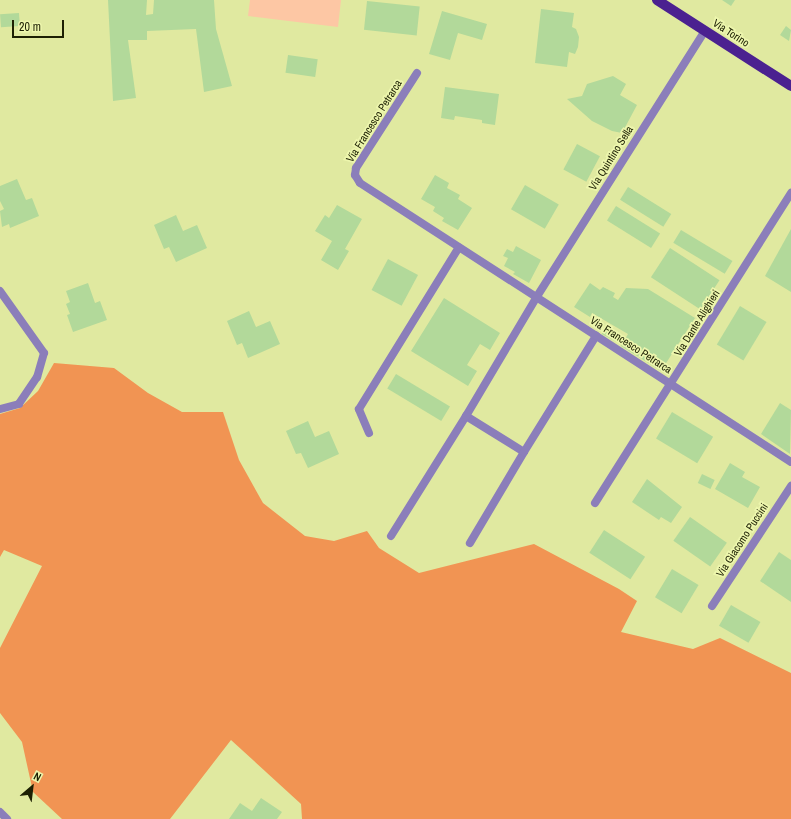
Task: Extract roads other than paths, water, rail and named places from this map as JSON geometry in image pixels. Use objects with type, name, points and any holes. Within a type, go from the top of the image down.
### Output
[{"type":"main road","name":"Via Torino","points":[[657,0],[791,86]]},
{"type":"street","name":"Via Quintino Sella","points":[[391,536],[466,416],[536,298],[705,31]]},
{"type":"street","name":"Via Francesco Petrarca","points":[[417,73],[356,168],[355,175],[360,183],[791,462]]},
{"type":"street","name":"Via Dante Alighieri","points":[[595,503],[672,384],[791,194]]},
{"type":"street","points":[[368,433],[359,409],[459,248]]},
{"type":"street","points":[[0,291],[44,353],[37,377],[19,404],[0,409]]},
{"type":"street","points":[[470,543],[596,336]]},
{"type":"street","points":[[466,416],[524,452]]},
{"type":"street","name":"Via Giacomo Puccini","points":[[712,606],[791,486]]},
{"type":"street","points":[[0,812],[7,819]]}]
